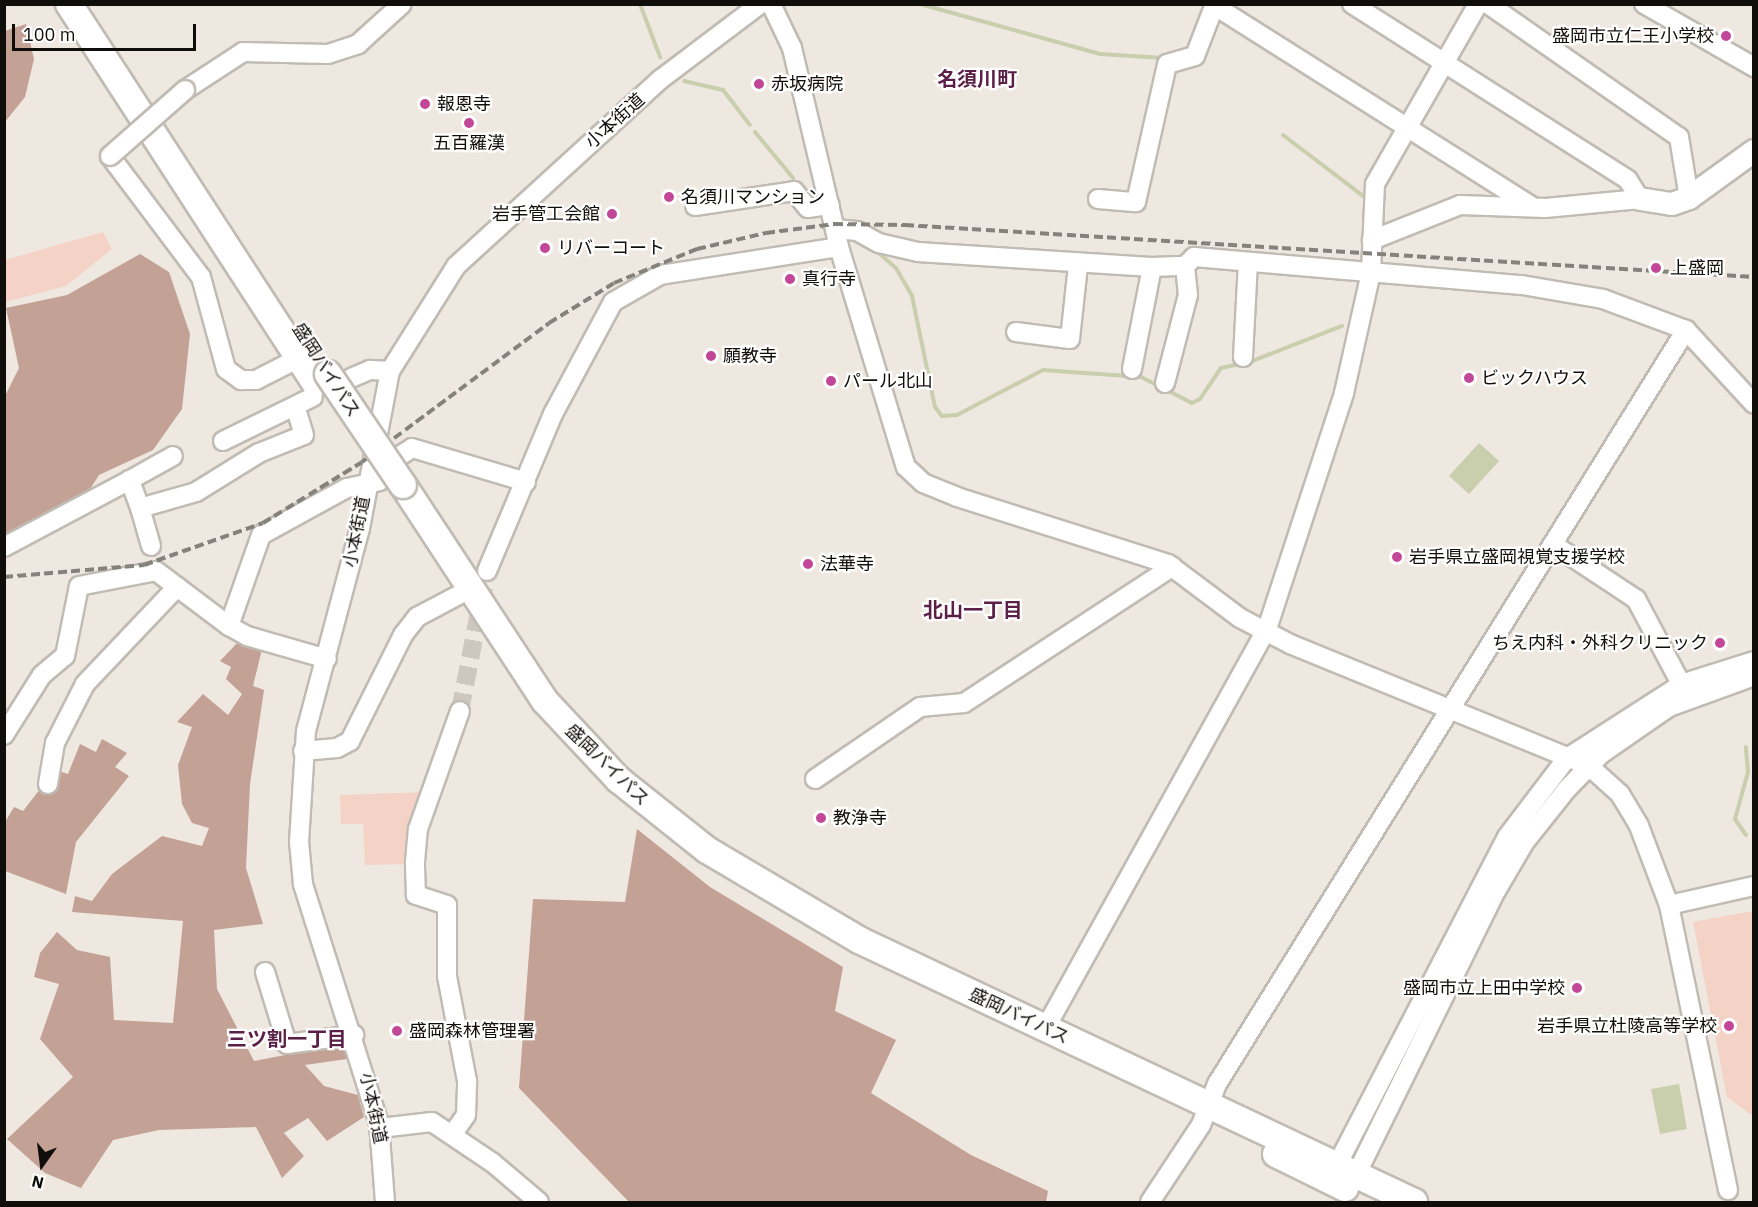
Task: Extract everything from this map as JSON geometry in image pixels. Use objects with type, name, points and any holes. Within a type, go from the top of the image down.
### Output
[{"type":"highway","name":"盛岡バイパス","points":[[69,4],[299,358],[327,383]]},
{"type":"highway","name":"盛岡バイパス","points":[[87,4],[327,383],[386,488],[460,594],[515,683],[583,763],[638,813],[707,864],[801,924],[1207,1112]]},
{"type":"highway","name":"盛岡バイパス","points":[[460,594],[564,723],[675,827],[806,912],[1045,1029],[1207,1112],[1339,1186],[1376,1203]]},
{"type":"highway","name":"盛岡バイパス","points":[[1339,1186],[1414,1203]]},
{"type":"main road","points":[[1640,199],[1672,204],[1689,198],[1754,151]]},
{"type":"street","points":[[299,358],[256,380],[241,380],[226,369],[201,277],[110,156],[185,90],[243,52],[328,54],[358,44],[402,4]]},
{"type":"street","name":"小本街道","points":[[386,1203],[380,1128],[354,1035],[303,885],[299,842],[303,751],[327,659],[386,488],[390,371],[456,266],[661,79],[760,4]]},
{"type":"street","points":[[771,4],[792,48],[837,238],[906,468],[923,483],[957,497],[1172,567],[1240,618],[1448,711],[1589,766],[1620,795],[1640,826],[1669,905],[1728,1190]]},
{"type":"street","points":[[1352,4],[1628,180],[1640,199],[1531,206],[1460,205],[1372,240]]},
{"type":"street","points":[[1045,1029],[1267,629],[1344,393],[1371,272],[1375,184],[1446,64],[1478,4]]},
{"type":"street","points":[[1488,4],[1679,136],[1689,198]]},
{"type":"street","points":[[1644,4],[1754,67]]},
{"type":"street","points":[[1098,200],[1136,202],[1167,64],[1195,56],[1215,5],[1531,206]]},
{"type":"street","points":[[695,206],[794,191],[808,208],[830,206]]},
{"type":"street","points":[[487,571],[603,313],[623,293],[660,275],[837,238],[857,231],[897,250],[1078,265],[1152,267],[1185,267],[1194,257],[1522,285],[1603,299],[1686,330],[1754,404]]},
{"type":"street","points":[[1243,357],[1248,262]]},
{"type":"street","points":[[1016,332],[1070,339],[1078,265]]},
{"type":"street","points":[[1132,369],[1152,267]]},
{"type":"street","points":[[1165,383],[1188,295],[1185,267]]},
{"type":"street","points":[[1150,1203],[1207,1112],[1217,1084],[1686,330]]},
{"type":"street","points":[[223,441],[294,406],[327,383],[370,369],[390,371]]},
{"type":"street","points":[[140,508],[196,492],[259,453],[304,435],[294,406]]},
{"type":"street","points":[[229,626],[261,535],[347,488],[386,488],[412,448],[526,482]]},
{"type":"street","points":[[4,547],[174,456]]},
{"type":"street","points":[[130,480],[151,546]]},
{"type":"street","points":[[1554,545],[1636,599],[1686,692]]},
{"type":"street","points":[[1135,594],[1144,556]]},
{"type":"street","points":[[815,779],[920,707],[964,704],[1135,594],[1172,567]]},
{"type":"street","points":[[4,735],[42,675],[65,656],[79,586],[156,572],[229,626],[247,636],[327,659]]},
{"type":"street","points":[[48,784],[55,743],[85,684],[177,587]]},
{"type":"street","points":[[303,751],[337,748],[350,741],[403,635],[417,617],[460,594]]},
{"type":"street","points":[[1339,1186],[1507,837],[1567,758],[1686,692],[1754,661]]},
{"type":"street","points":[[1339,1186],[1518,852],[1589,766],[1636,728],[1686,692],[1754,676]]},
{"type":"street","points":[[452,1135],[466,1115],[467,1081],[447,976],[447,905],[416,895],[415,862],[418,828],[460,711]]},
{"type":"street","points":[[1669,905],[1754,886]]},
{"type":"street","points":[[265,972],[287,1044],[354,1035]]},
{"type":"street","points":[[380,1128],[432,1122],[539,1203]]},
{"type":"shaded area","points":[[26,24],[34,59],[25,97],[5,122],[5,31]]},
{"type":"shaded area","points":[[103,232],[112,249],[66,286],[5,302],[5,260]]},
{"type":"shaded area","points":[[140,254],[169,272],[190,334],[182,409],[153,450],[99,475],[83,500],[5,538],[4,398],[19,368],[6,308],[67,295]]},
{"type":"shaded area","points":[[1479,443],[1499,461],[1469,494],[1449,476]]},
{"type":"shaded area","points":[[239,641],[263,645],[253,686],[264,690],[250,784],[246,868],[263,924],[214,930],[217,989],[254,1061],[343,1044],[347,1059],[305,1065],[324,1086],[358,1095],[364,1117],[327,1141],[308,1118],[284,1133],[304,1156],[282,1178],[256,1127],[159,1130],[113,1140],[81,1188],[45,1173],[7,1139],[73,1077],[40,1039],[59,984],[34,977],[40,953],[57,932],[77,950],[110,957],[114,1020],[173,1023],[183,921],[72,912],[75,896],[92,901],[112,874],[162,836],[202,846],[209,828],[192,823],[182,804],[178,765],[192,727],[177,722],[203,694],[228,715],[242,694],[226,679],[231,667],[220,661]]},
{"type":"shaded area","points":[[102,739],[127,753],[115,767],[129,776],[76,842],[66,894],[5,871],[5,822],[14,807],[23,811],[55,770],[68,774],[80,744],[96,752]]},
{"type":"shaded area","points":[[427,792],[407,840],[408,864],[365,865],[363,824],[341,824],[340,795]]},
{"type":"shaded area","points":[[637,829],[710,887],[843,967],[835,1011],[896,1040],[871,1093],[971,1155],[1048,1191],[1046,1202],[629,1202],[519,1088],[533,899],[625,902]]},
{"type":"shaded area","name":"岩手県立杜陵高等学校","points":[[1753,911],[1754,1114],[1750,1114],[1727,1097],[1693,922]]},
{"type":"shaded area","points":[[1679,1084],[1687,1129],[1660,1134],[1651,1089]]},
{"type":"waterway","points":[[640,4],[660,57]]},
{"type":"waterway","points":[[920,4],[1100,54],[1163,58]]},
{"type":"waterway","points":[[684,81],[723,90],[750,125]]},
{"type":"waterway","points":[[755,132],[793,178]]},
{"type":"waterway","points":[[1283,135],[1363,196]]},
{"type":"waterway","points":[[823,227],[829,233]]},
{"type":"waterway","points":[[874,249],[896,268],[912,296],[935,407],[942,416],[957,415],[1043,370],[1141,377],[1192,403],[1200,399],[1221,368],[1240,364]]},
{"type":"waterway","points":[[1247,363],[1342,326]]},
{"type":"waterway","points":[[1746,747],[1748,772],[1735,819],[1746,835]]},
{"type":"tunnel","points":[[460,711],[487,571]]},
{"type":"railway","points":[[4,577],[144,565],[263,523],[362,462],[549,323],[614,283],[697,249],[766,233],[834,224],[905,225],[1754,277]]},
{"type":"place","name":"盛岡市立仁王小学校","points":[[1726,36]]},
{"type":"place","name":"赤坂病院","points":[[759,84]]},
{"type":"place","name":"報恩寺","points":[[425,104]]},
{"type":"place","name":"五百羅漢","points":[[469,123]]},
{"type":"place","name":"名須川マンション","points":[[669,197]]},
{"type":"place","name":"岩手管工会館","points":[[612,214]]},
{"type":"place","name":"リバーコート","points":[[545,248]]},
{"type":"place","name":"上盛岡","points":[[1656,268]]},
{"type":"place","name":"真行寺","points":[[790,279]]},
{"type":"place","name":"願教寺","points":[[711,356]]},
{"type":"place","name":"ビックハウス","points":[[1469,378]]},
{"type":"place","name":"パール北山","points":[[831,381]]},
{"type":"place","name":"岩手県立盛岡視覚支援学校","points":[[1397,557]]},
{"type":"place","name":"法華寺","points":[[808,564]]},
{"type":"place","name":"ちえ内科・外科クリニック","points":[[1720,643]]},
{"type":"place","name":"教浄寺","points":[[821,818]]},
{"type":"place","name":"盛岡市立上田中学校","points":[[1577,988]]},
{"type":"place","name":"岩手県立杜陵高等学校","points":[[1729,1026]]},
{"type":"place","name":"盛岡森林管理署","points":[[397,1031]]},
{"type":"district","name":"名須川町","points":[[977,78]]},
{"type":"district","name":"北山一丁目","points":[[973,609]]},
{"type":"district","name":"三ツ割一丁目","points":[[287,1038]]}]
